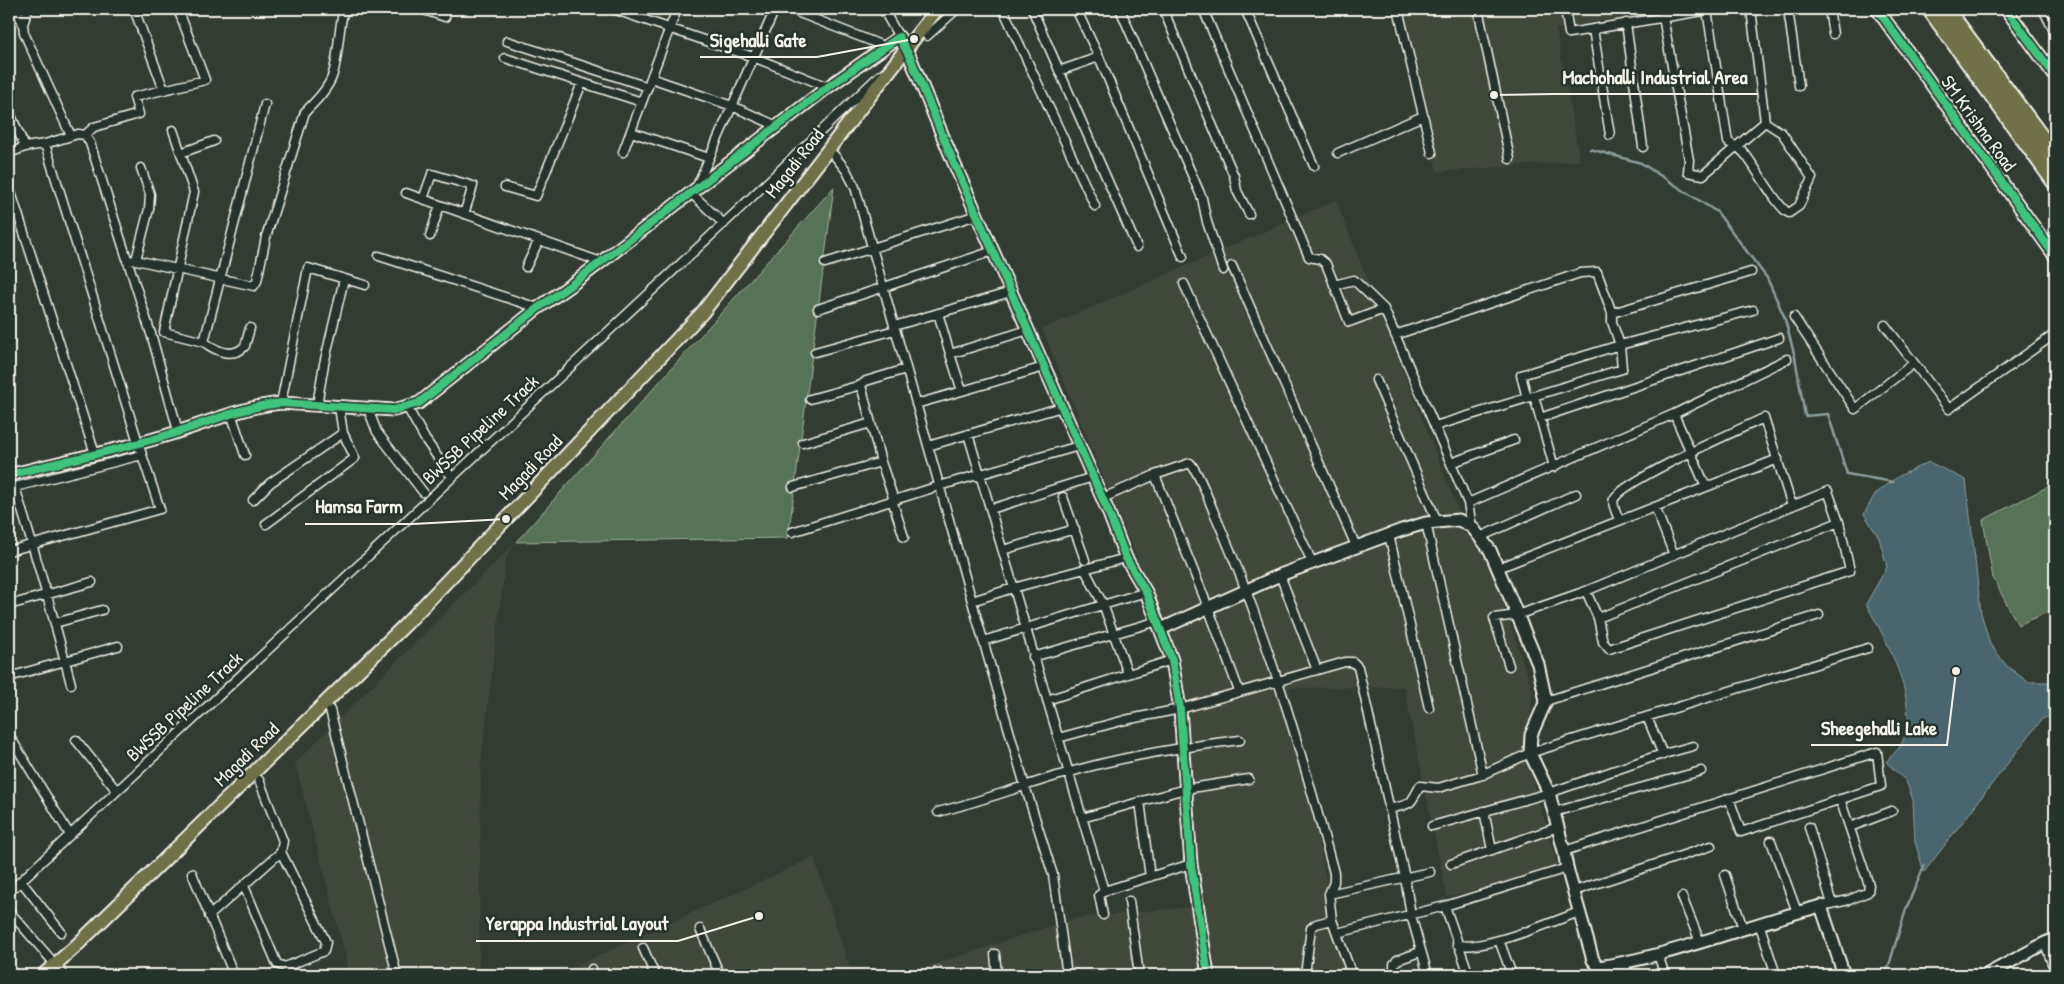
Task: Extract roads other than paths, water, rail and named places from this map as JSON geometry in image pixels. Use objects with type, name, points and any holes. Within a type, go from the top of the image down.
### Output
[{"type":"highway","name":"SM Krishna Road","points":[[1930,9],[2055,182]]},
{"type":"highway","points":[[1946,9],[2055,156]]},
{"type":"main road","name":"Magadi Road","points":[[54,972],[259,780],[412,630],[707,320],[834,156],[937,9]]},
{"type":"main road","name":"Magadi Road","points":[[54,972],[407,623],[702,313],[908,53],[927,36],[946,9]]},
{"type":"street","points":[[16,9],[24,33],[71,136]]},
{"type":"street","points":[[22,24],[28,9]]},
{"type":"street","points":[[134,9],[164,90]]},
{"type":"street","points":[[9,153],[85,134],[94,127],[139,114],[134,97],[205,80],[178,9]]},
{"type":"street","points":[[127,262],[136,260],[254,286],[257,281],[266,237],[305,112],[316,101],[333,76],[337,42],[344,9]]},
{"type":"street","points":[[421,9],[445,17]]},
{"type":"street","points":[[613,9],[753,58],[828,87]]},
{"type":"street","points":[[623,152],[677,9]]},
{"type":"street","points":[[693,191],[774,9]]},
{"type":"street","points":[[789,9],[886,47]]},
{"type":"street","points":[[883,9],[908,53],[977,215],[1093,477],[1126,558],[1146,592],[1172,660],[1180,709],[1191,864],[1206,975]]},
{"type":"street","points":[[927,36],[957,9]]},
{"type":"street","points":[[1003,9],[1095,206]]},
{"type":"street","points":[[1032,9],[1137,247]]},
{"type":"street","points":[[1076,9],[1099,57],[1183,257]]},
{"type":"street","points":[[1120,9],[1202,198],[1207,222],[1223,270]]},
{"type":"street","points":[[1163,9],[1234,176],[1237,191],[1249,214]]},
{"type":"street","points":[[1203,9],[1308,256],[1320,259],[1326,264],[1349,322],[1384,309]]},
{"type":"street","points":[[1245,9],[1314,166]]},
{"type":"street","points":[[1398,9],[1432,153]]},
{"type":"street","points":[[1478,9],[1510,159]]},
{"type":"street","points":[[1565,9],[1570,33],[1711,9],[1728,142],[1743,152],[1772,192],[1778,205],[1786,212],[1794,211],[1803,199],[1812,178],[1782,133],[1765,122]]},
{"type":"street","points":[[1751,9],[1765,122]]},
{"type":"street","points":[[1788,9],[1799,86]]},
{"type":"street","points":[[1829,9],[1832,34]]},
{"type":"street","name":"SM Krishna Road","points":[[1877,9],[2055,256]]},
{"type":"street","points":[[2006,9],[2055,76]]},
{"type":"street","points":[[2042,9],[2055,33]]},
{"type":"street","points":[[1663,17],[1689,160],[1688,172],[1703,175],[1765,122]]},
{"type":"street","points":[[1626,23],[1644,147]]},
{"type":"street","points":[[1593,29],[1610,135]]},
{"type":"street","points":[[9,474],[137,444],[232,413],[267,405],[281,404],[394,410],[418,403],[538,308],[601,262],[828,87],[900,38]]},
{"type":"street","points":[[508,41],[648,87]]},
{"type":"street","name":"BWSSB Pipeline Track","points":[[9,892],[908,53]]},
{"type":"street","points":[[1059,71],[1099,57]]},
{"type":"street","points":[[505,58],[642,102]]},
{"type":"street","points":[[652,78],[732,106],[777,126]]},
{"type":"street","points":[[505,187],[536,196],[582,83]]},
{"type":"street","points":[[204,342],[265,104]]},
{"type":"street","points":[[9,110],[25,148]]},
{"type":"street","points":[[1338,153],[1423,116]]},
{"type":"street","points":[[173,130],[194,192],[164,332],[204,342],[221,352],[237,352],[245,346],[250,328]]},
{"type":"street","points":[[631,132],[709,158]]},
{"type":"street","points":[[85,134],[90,143],[152,337],[178,431]]},
{"type":"street","points":[[181,153],[214,141]]},
{"type":"street","points":[[9,551],[160,509],[137,444],[45,144]]},
{"type":"street","points":[[834,156],[846,170],[855,186],[983,641],[1053,875],[1067,975]]},
{"type":"street","points":[[136,260],[149,209],[150,194],[142,168]]},
{"type":"street","points":[[423,199],[432,174],[473,186],[464,214]]},
{"type":"street","points":[[9,186],[95,454]]},
{"type":"street","points":[[693,191],[724,224]]},
{"type":"street","points":[[406,193],[601,262]]},
{"type":"street","points":[[430,236],[440,205]]},
{"type":"street","points":[[825,263],[977,215]]},
{"type":"street","points":[[526,267],[539,240]]},
{"type":"street","points":[[818,309],[993,251]]},
{"type":"street","points":[[379,256],[538,308]]},
{"type":"street","points":[[1232,266],[1356,546]]},
{"type":"street","points":[[281,404],[308,268],[365,285]]},
{"type":"street","points":[[1395,335],[1580,273],[1597,272],[1612,313],[1612,322],[1620,345],[1622,369],[1435,426]]},
{"type":"street","points":[[1612,313],[1751,272]]},
{"type":"street","points":[[316,406],[344,279]]},
{"type":"street","points":[[1334,285],[1354,280],[1384,309],[1468,503],[1472,527]]},
{"type":"street","points":[[1184,284],[1312,562]]},
{"type":"street","points":[[815,352],[1011,292]]},
{"type":"street","points":[[1554,467],[1540,418],[1521,375],[1620,345],[1753,310]]},
{"type":"street","points":[[938,313],[962,391]]},
{"type":"street","points":[[1794,317],[1855,409],[1914,363]]},
{"type":"street","points":[[1885,324],[1949,409],[2055,334]]},
{"type":"street","points":[[950,354],[1028,330]]},
{"type":"street","points":[[1540,418],[1779,338]]},
{"type":"street","points":[[1468,503],[1674,414],[1787,359]]},
{"type":"street","points":[[916,404],[1044,367]]},
{"type":"street","points":[[810,399],[861,385],[866,381],[906,369]]},
{"type":"street","points":[[1376,380],[1431,522],[1483,775]]},
{"type":"street","points":[[861,385],[881,462],[904,537]]},
{"type":"street","points":[[407,406],[425,439],[448,472]]},
{"type":"street","points":[[928,446],[1062,406]]},
{"type":"street","points":[[266,524],[355,458],[343,433],[339,407]]},
{"type":"street","points":[[368,409],[377,432],[423,492]]},
{"type":"street","points":[[232,413],[245,455]]},
{"type":"street","points":[[1674,414],[1706,487]]},
{"type":"street","points":[[1620,521],[1614,504],[1614,498],[1628,486],[1692,452],[1764,418],[1792,506]]},
{"type":"street","points":[[803,443],[871,423]]},
{"type":"street","points":[[253,500],[270,483],[343,433]]},
{"type":"street","points":[[968,434],[1104,891]]},
{"type":"street","points":[[1451,463],[1514,440]]},
{"type":"street","points":[[792,532],[939,486],[1079,446]]},
{"type":"street","points":[[71,684],[15,488],[142,455]]},
{"type":"street","points":[[1498,568],[1778,459]]},
{"type":"street","points":[[793,487],[881,462]]},
{"type":"street","points":[[1102,498],[1184,463],[1191,464],[1226,542],[1278,680],[1334,873],[1334,882],[1329,894],[1332,920],[1352,975]]},
{"type":"street","points":[[1155,475],[1208,607],[1239,691]]},
{"type":"street","points":[[991,509],[1093,477]]},
{"type":"street","points":[[1509,666],[1494,618],[1517,615],[1586,591],[1828,491],[1840,522],[1850,571],[1608,649],[1603,642],[1598,618],[1586,591]]},
{"type":"street","points":[[1480,537],[1576,494]]},
{"type":"street","points":[[1063,497],[1085,560]]},
{"type":"street","points":[[1656,507],[1674,555]]},
{"type":"street","points":[[1033,657],[1112,634],[1159,625],[1208,607],[1280,575],[1356,546],[1431,522],[1459,520],[1472,527],[1490,550],[1538,664],[1546,701],[1531,735],[1530,753],[1549,793],[1579,912],[1593,960],[1599,966],[1624,963],[1658,955],[1797,912],[1849,900],[1868,892],[1869,885],[1840,799]]},
{"type":"street","points":[[1598,618],[1840,522]]},
{"type":"street","points":[[1003,550],[1075,529]]},
{"type":"street","points":[[1389,535],[1429,708]]},
{"type":"street","points":[[972,601],[1126,558]]},
{"type":"street","points":[[1085,570],[1103,604],[1112,634],[1128,674]]},
{"type":"street","points":[[1280,575],[1317,670]]},
{"type":"street","points":[[9,605],[92,582]]},
{"type":"street","points":[[983,641],[1146,592]]},
{"type":"street","points":[[54,623],[102,610]]},
{"type":"street","points":[[1546,701],[1819,615]]},
{"type":"street","points":[[9,677],[118,646]]},
{"type":"street","points":[[1389,809],[1410,803],[1420,786],[1438,788],[1483,775],[1530,753],[1868,648]]},
{"type":"street","points":[[1047,700],[1172,660]]},
{"type":"street","points":[[1058,738],[1125,720],[1180,709],[1278,680],[1345,662],[1353,662],[1358,666],[1411,915],[1428,975]]},
{"type":"street","points":[[330,710],[397,975]]},
{"type":"street","points":[[1647,717],[1663,755]]},
{"type":"street","points":[[9,735],[70,835]]},
{"type":"street","points":[[76,740],[118,791]]},
{"type":"street","points":[[938,812],[980,801],[1068,772],[1137,755],[1240,740]]},
{"type":"street","points":[[1432,826],[1549,793],[1693,746]]},
{"type":"street","points":[[1564,852],[1729,798],[1877,752],[1881,786],[1740,832],[1729,798]]},
{"type":"street","points":[[1554,812],[1702,771]]},
{"type":"street","points":[[1082,818],[1185,789],[1249,778]]},
{"type":"street","points":[[244,886],[277,964],[285,967],[324,951],[326,942],[281,852],[283,841],[259,780]]},
{"type":"street","points":[[1140,801],[1150,877]]},
{"type":"street","points":[[1484,811],[1492,850]]},
{"type":"street","points":[[1850,827],[1892,811]]},
{"type":"street","points":[[1451,864],[1558,827]]},
{"type":"street","points":[[1809,827],[1844,975]]},
{"type":"street","points":[[1772,841],[1797,912]]},
{"type":"street","points":[[1574,891],[1710,846]]},
{"type":"street","points":[[209,916],[281,852]]},
{"type":"street","points":[[1103,915],[1099,895],[1104,891],[1191,864]]},
{"type":"street","points":[[1337,933],[1445,906],[1567,868]]},
{"type":"street","points":[[1329,894],[1430,872]]},
{"type":"street","points":[[192,873],[234,975]]},
{"type":"street","points":[[1725,875],[1743,928]]},
{"type":"street","points":[[21,881],[61,932]]},
{"type":"street","points":[[1682,898],[1700,942]]},
{"type":"street","points":[[1129,901],[1138,975]]},
{"type":"street","points":[[1445,906],[1469,975]]},
{"type":"street","points":[[9,911],[54,972]]},
{"type":"street","points":[[1457,944],[1473,946],[1499,940],[1579,912]]},
{"type":"street","points":[[1305,975],[1311,928],[1316,924],[1332,920]]},
{"type":"street","points":[[1759,923],[1776,975]]},
{"type":"street","points":[[700,929],[720,975]]},
{"type":"street","points":[[1499,940],[1512,975]]},
{"type":"street","points":[[1986,975],[2050,941],[2055,972]]},
{"type":"street","points":[[643,948],[655,975]]},
{"type":"street","points":[[1394,975],[1394,964],[1398,960],[1420,952]]},
{"type":"street","points":[[994,954],[997,975]]},
{"type":"street","points":[[1658,955],[1664,975]]},
{"type":"street","points":[[1624,963],[1628,975]]},
{"type":"water","points":[[1929,462],[1966,480],[1981,613],[1990,644],[2007,666],[2028,682],[2049,682],[2055,687],[2055,714],[2042,719],[1924,872],[1915,842],[1913,800],[1906,781],[1886,762],[1899,748],[1906,732],[1908,714],[1900,674],[1866,604],[1887,567],[1879,538],[1864,514],[1875,494],[1899,476]]},
{"type":"waterway","points":[[1590,149],[1641,163],[1717,212],[1767,278],[1784,316],[1795,357],[1805,416],[1828,414],[1847,474],[1893,482]]},
{"type":"waterway","points":[[1886,975],[1906,909],[1924,866]]},
{"type":"place","name":"Sigehalli Gate","points":[[914,39]]},
{"type":"place","name":"Machohalli Industrial Area","points":[[1494,95]]},
{"type":"place","name":"Hamsa Farm","points":[[506,519]]},
{"type":"place","name":"Sheegehalli Lake","points":[[1956,671]]},
{"type":"place","name":"Yerappa Industrial Layout","points":[[759,916]]}]
